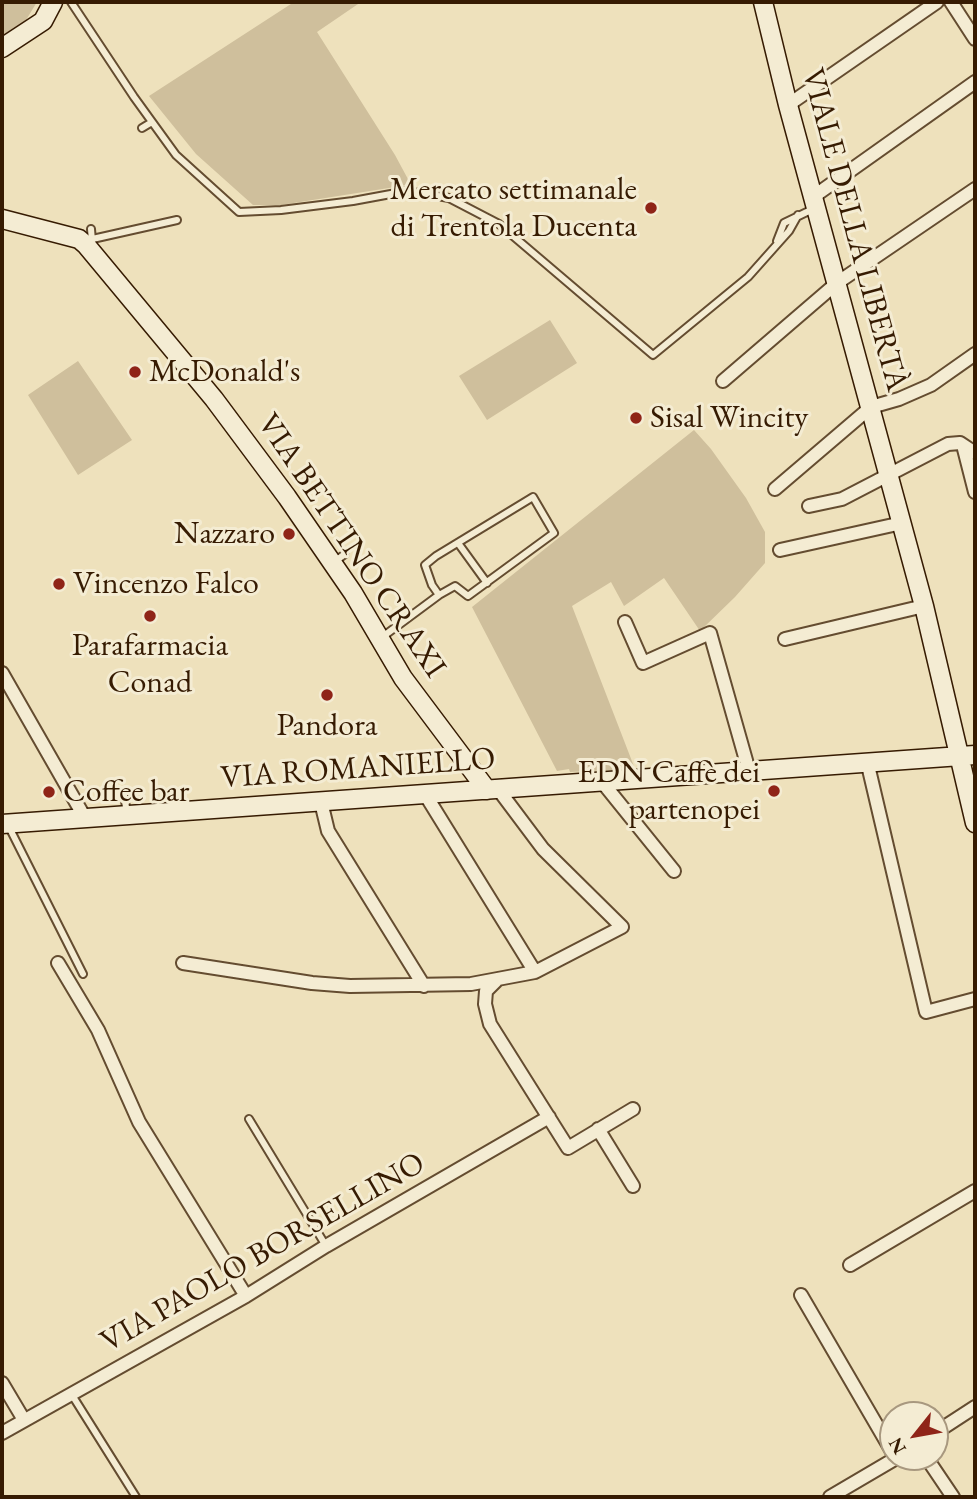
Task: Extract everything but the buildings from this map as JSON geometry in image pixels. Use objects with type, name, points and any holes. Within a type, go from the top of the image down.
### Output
[{"type":"street","points":[[2,47],[43,20],[54,2],[68,2]]},
{"type":"street","name":"VIALE DELLA LIBERTÀ","points":[[763,2],[788,105],[967,755],[975,823]]},
{"type":"street","points":[[788,105],[937,2]]},
{"type":"street","points":[[951,2],[975,39]]},
{"type":"street","points":[[815,202],[975,82]]},
{"type":"street","points":[[723,381],[837,283],[975,189]]},
{"type":"street","points":[[2,219],[87,236]]},
{"type":"street","name":"VIA BETTINO CRAXI","points":[[87,236],[339,559],[380,639],[404,678],[493,790]]},
{"type":"street","points":[[775,489],[870,407],[931,384],[975,354]]},
{"type":"street","points":[[809,506],[842,499],[948,444],[963,445],[975,453]]},
{"type":"street","points":[[963,445],[975,492]]},
{"type":"street","points":[[780,550],[902,523]]},
{"type":"street","points":[[785,639],[924,606]]},
{"type":"street","points":[[625,622],[643,663],[710,633],[749,771]]},
{"type":"street","points":[[2,673],[85,818]]},
{"type":"street","name":"VIA ROMANIELLO","points":[[5,824],[967,755]]},
{"type":"street","points":[[867,761],[926,1012],[975,999]]},
{"type":"street","points":[[603,783],[674,871]]},
{"type":"street","points":[[183,963],[312,983],[349,986],[424,986],[496,981],[536,972],[622,926],[543,849],[493,790]]},
{"type":"street","points":[[425,794],[536,972]]},
{"type":"street","points":[[321,802],[328,831],[424,986]]},
{"type":"street","points":[[58,964],[98,1030],[139,1122],[246,1296]]},
{"type":"street","points":[[496,981],[486,991],[485,1004],[490,1024],[568,1148],[633,1109]]},
{"type":"street","name":"VIA PAOLO BORSELLINO","points":[[2,1433],[246,1296],[326,1246],[550,1117]]},
{"type":"street","points":[[598,1129],[633,1186]]},
{"type":"street","points":[[850,1265],[975,1191]]},
{"type":"street","points":[[800,1295],[879,1427]]},
{"type":"street","points":[[2,1383],[24,1420]]},
{"type":"street","points":[[949,1424],[975,1407]]},
{"type":"street","points":[[834,1496],[879,1467]]},
{"type":"street","points":[[935,1471],[953,1497]]},
{"type":"lane","points":[[68,2],[176,155],[239,212],[281,210],[407,191],[449,198],[499,224],[653,355],[748,276],[775,246],[784,223],[815,202]]},
{"type":"lane","points":[[142,128],[152,122]]},
{"type":"lane","points":[[87,236],[177,220]]},
{"type":"lane","points":[[380,639],[455,586],[468,596],[554,533],[533,497],[425,565],[432,585],[439,595]]},
{"type":"lane","points":[[457,543],[486,583]]},
{"type":"lane","points":[[124,795],[128,815]]},
{"type":"lane","points":[[5,824],[83,974]]},
{"type":"lane","points":[[249,1119],[326,1246]]},
{"type":"lane","points":[[71,1394],[135,1497]]},
{"type":"shaded area","points":[[2,2],[37,2],[26,20],[2,38]]},
{"type":"shaded area","points":[[294,2],[361,2],[317,32],[395,155],[409,181],[408,185],[281,205],[253,205],[196,154],[149,96]]},
{"type":"shaded area","points":[[550,320],[577,363],[487,420],[459,376]]},
{"type":"shaded area","points":[[78,361],[132,440],[78,475],[28,395]]},
{"type":"shaded area","points":[[694,430],[746,498],[765,532],[765,563],[700,631],[664,578],[624,606],[611,582],[572,606],[635,769],[557,771],[472,607]]},
{"type":"place","name":"Mercato settimanale di Trentola Ducenta","points":[[651,208]]},
{"type":"place","name":"McDonald's","points":[[135,372]]},
{"type":"place","name":"Sisal Wincity","points":[[636,418]]},
{"type":"place","name":"Nazzaro","points":[[289,534]]},
{"type":"place","name":"Vincenzo Falco","points":[[59,584]]},
{"type":"place","name":"Parafarmacia Conad","points":[[150,616]]},
{"type":"place","name":"Pandora","points":[[327,695]]},
{"type":"place","name":"EDN Caffè dei partenopei","points":[[774,791]]},
{"type":"place","name":"Coffee bar","points":[[49,792]]}]
